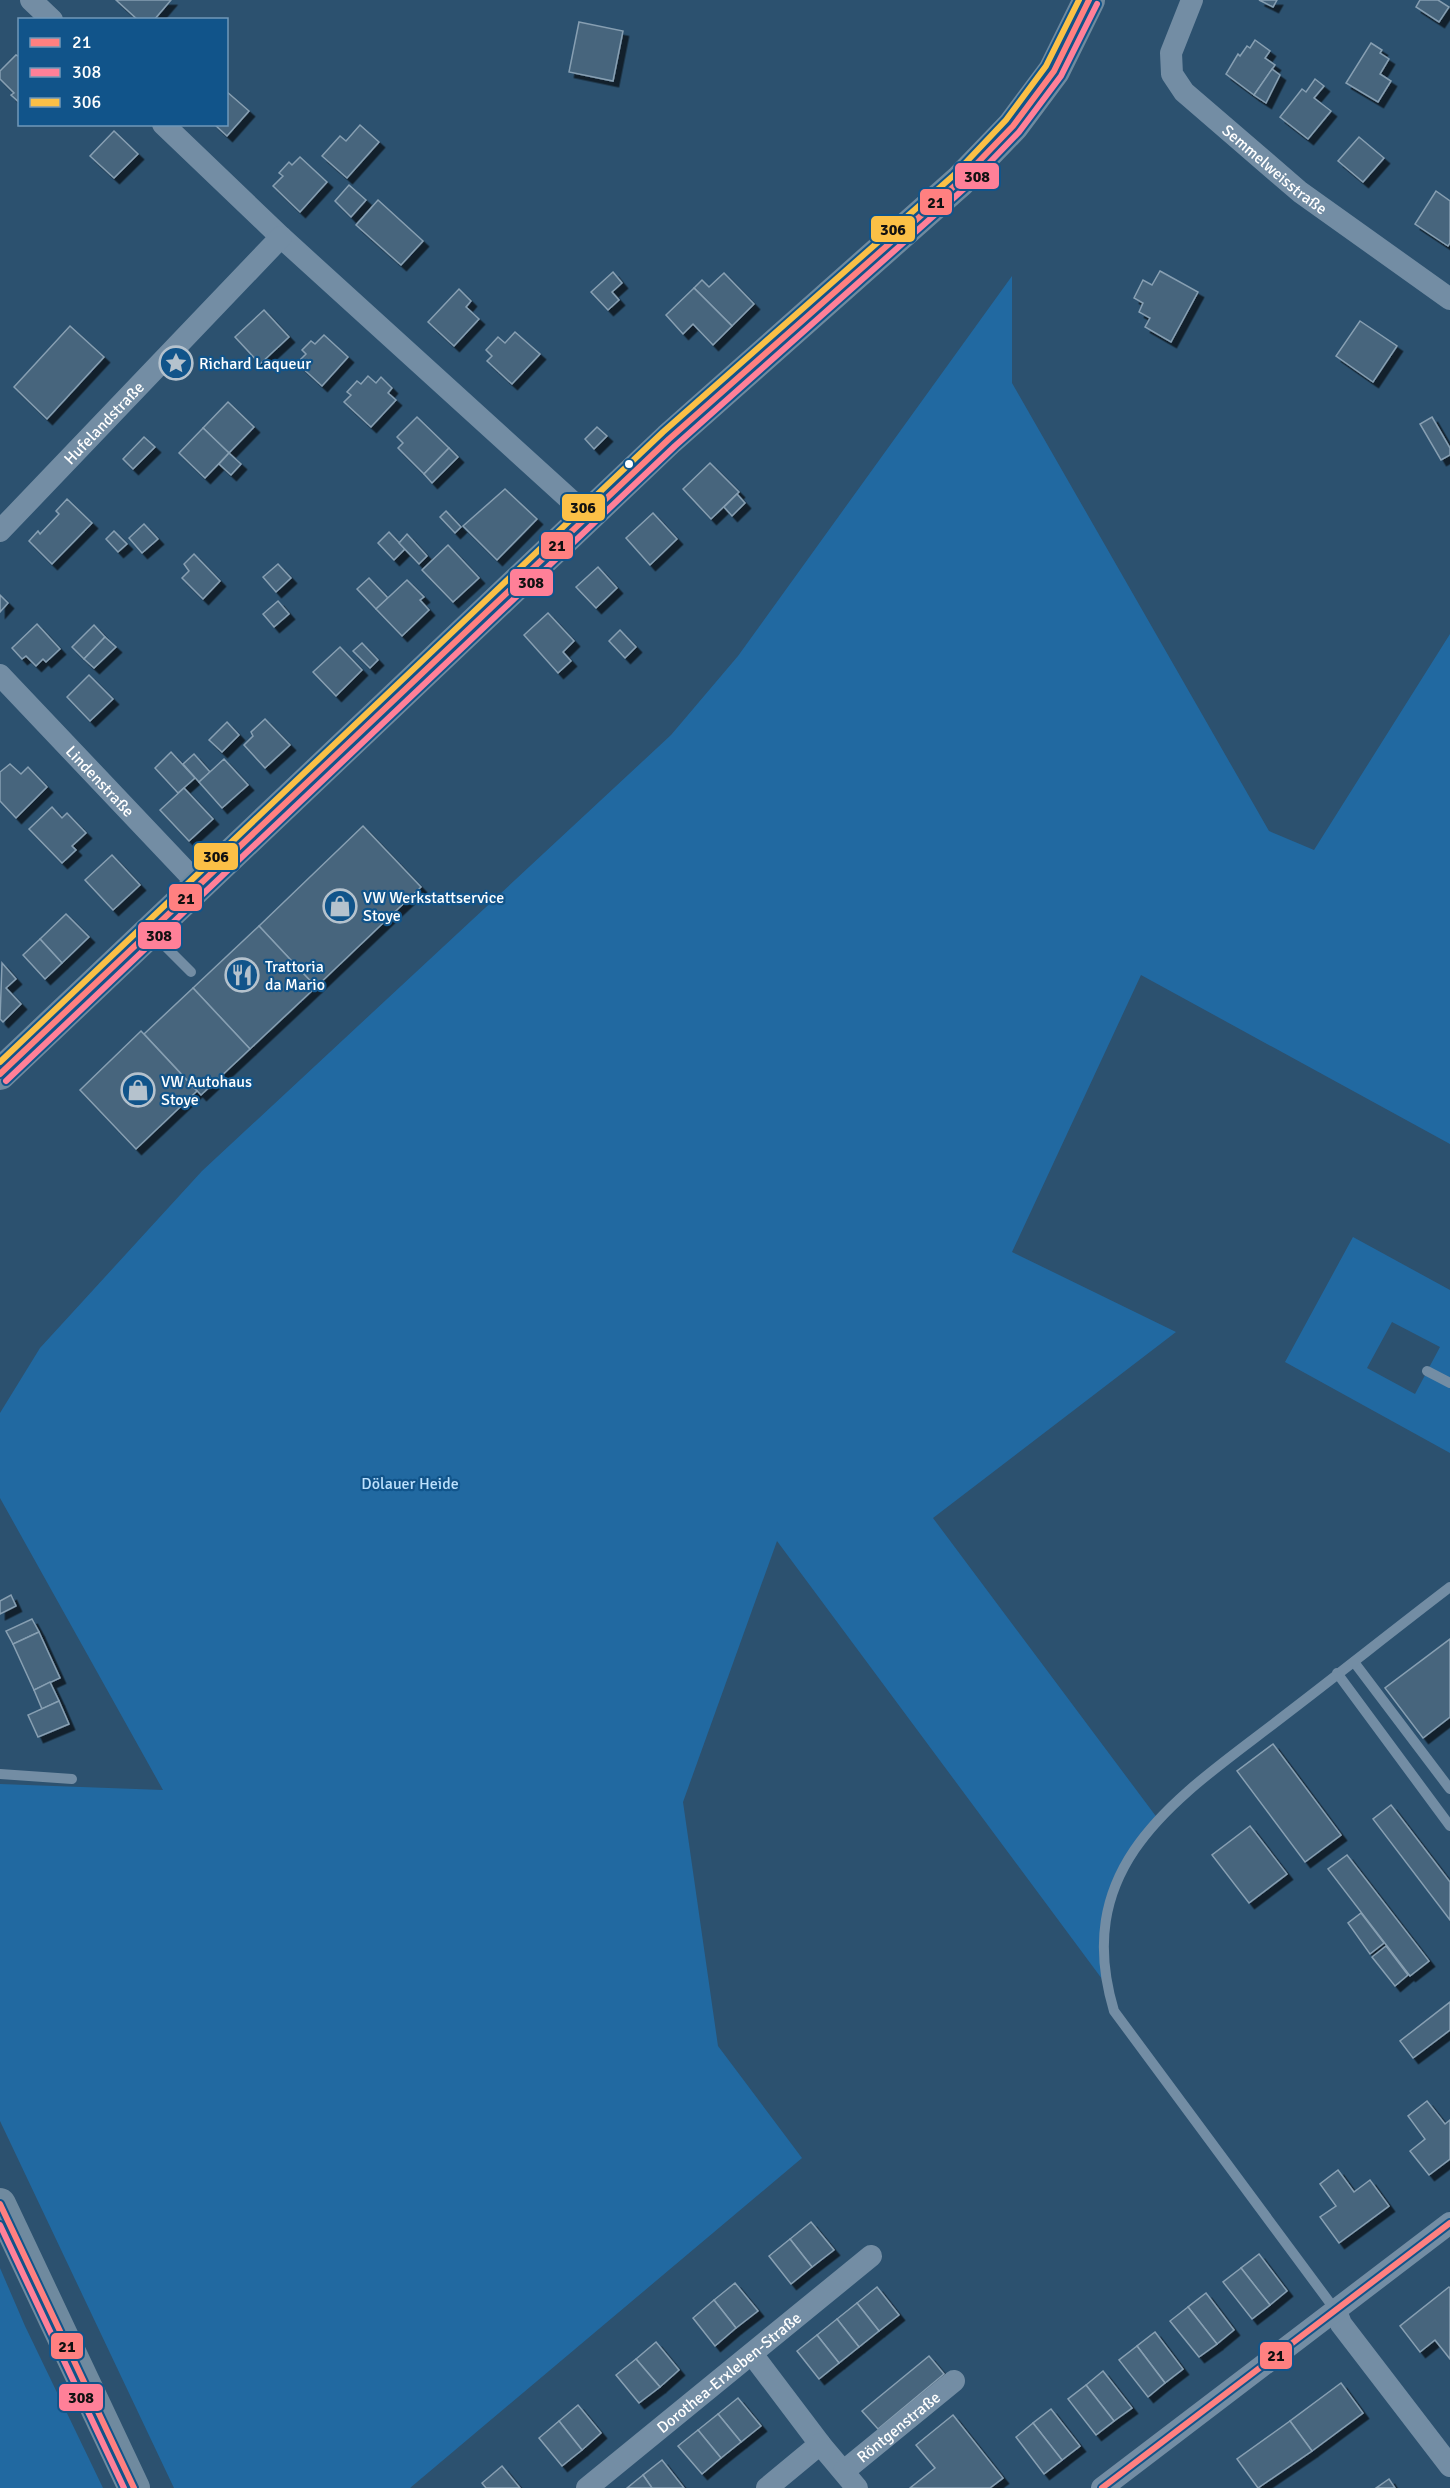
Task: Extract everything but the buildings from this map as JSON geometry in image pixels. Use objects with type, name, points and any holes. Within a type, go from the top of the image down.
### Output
[{"type":"main road","points":[[0,1074],[669,440],[960,181],[1013,126],[1054,70],[1089,0]]},
{"type":"main road","points":[[0,2204],[134,2488]]},
{"type":"street","name":"Semmelweisstraße","points":[[1192,0],[1171,53],[1172,74],[1184,93],[1300,192],[1450,299]]},
{"type":"street","points":[[165,126],[281,237],[589,517]]},
{"type":"street","name":"Hufelandstraße","points":[[0,531],[281,237]]},
{"type":"street","name":"Lindenstraße","points":[[0,675],[199,885]]},
{"type":"street","points":[[1102,2488],[1450,2223]]},
{"type":"street","name":"Dorothea-Erxleben-Straße","points":[[587,2488],[871,2256]]},
{"type":"street","points":[[1336,2311],[1341,2324],[1450,2466]]},
{"type":"street","name":"Röntgenstraße","points":[[752,2354],[820,2444],[851,2480],[954,2381]]},
{"type":"street","points":[[767,2488],[820,2444]]},
{"type":"lane","points":[[151,931],[190,972]]},
{"type":"lane","points":[[1427,1371],[1450,1383]]},
{"type":"lane","points":[[1336,2311],[1114,2011],[1105,1983],[1102,1950],[1110,1899],[1120,1873],[1134,1849],[1158,1819],[1235,1753],[1450,1587]]},
{"type":"lane","points":[[1354,1662],[1450,1789]]},
{"type":"lane","points":[[1337,1674],[1450,1826]]},
{"type":"lane","points":[[0,1774],[72,1779]]},
{"type":"green space","name":"Dölauer Heide","points":[[1012,276],[1012,383],[1269,831],[1314,850],[1450,634],[1450,1144],[1141,975],[1012,1252],[1176,1332],[933,1518],[1158,1819],[1110,1899],[1105,1983],[777,1541],[683,1802],[718,2046],[802,2158],[410,2488],[174,2488],[0,2121],[0,1784],[163,1790],[0,1498],[0,1413],[40,1348],[202,1171],[671,735],[738,656]]},
{"type":"green space","points":[[1353,1237],[1450,1290],[1450,1453],[1285,1362]],"holes":[[[1392,1322],[1440,1347],[1415,1394],[1367,1368]]]},
{"type":"green space","points":[[0,2268],[25,2326],[103,2488],[0,2488]]},
{"type":"transit line","name":"306","points":[[0,1062],[663,432],[954,175],[1006,120],[1046,66],[1079,0]]},
{"type":"transit line","name":"21","points":[[0,1074],[669,439],[960,181],[1013,126],[1054,71],[1089,0]]},
{"type":"transit line","name":"308","points":[[6,1081],[675,446],[966,187],[1019,132],[1061,76],[1097,4]]},
{"type":"transit line","name":"21","points":[[0,2204],[134,2488]]},
{"type":"transit line","name":"21","points":[[1102,2488],[1450,2223]]},
{"type":"transit line","name":"308","points":[[0,2225],[124,2488]]},
{"type":"place","name":"Richard Laqueur","points":[[176,363]]},
{"type":"place","name":"VW Werkstattservice Stoye","points":[[340,906]]},
{"type":"place","name":"Trattoria da Mario","points":[[242,975]]},
{"type":"place","name":"VW Autohaus Stoye","points":[[138,1090]]}]
